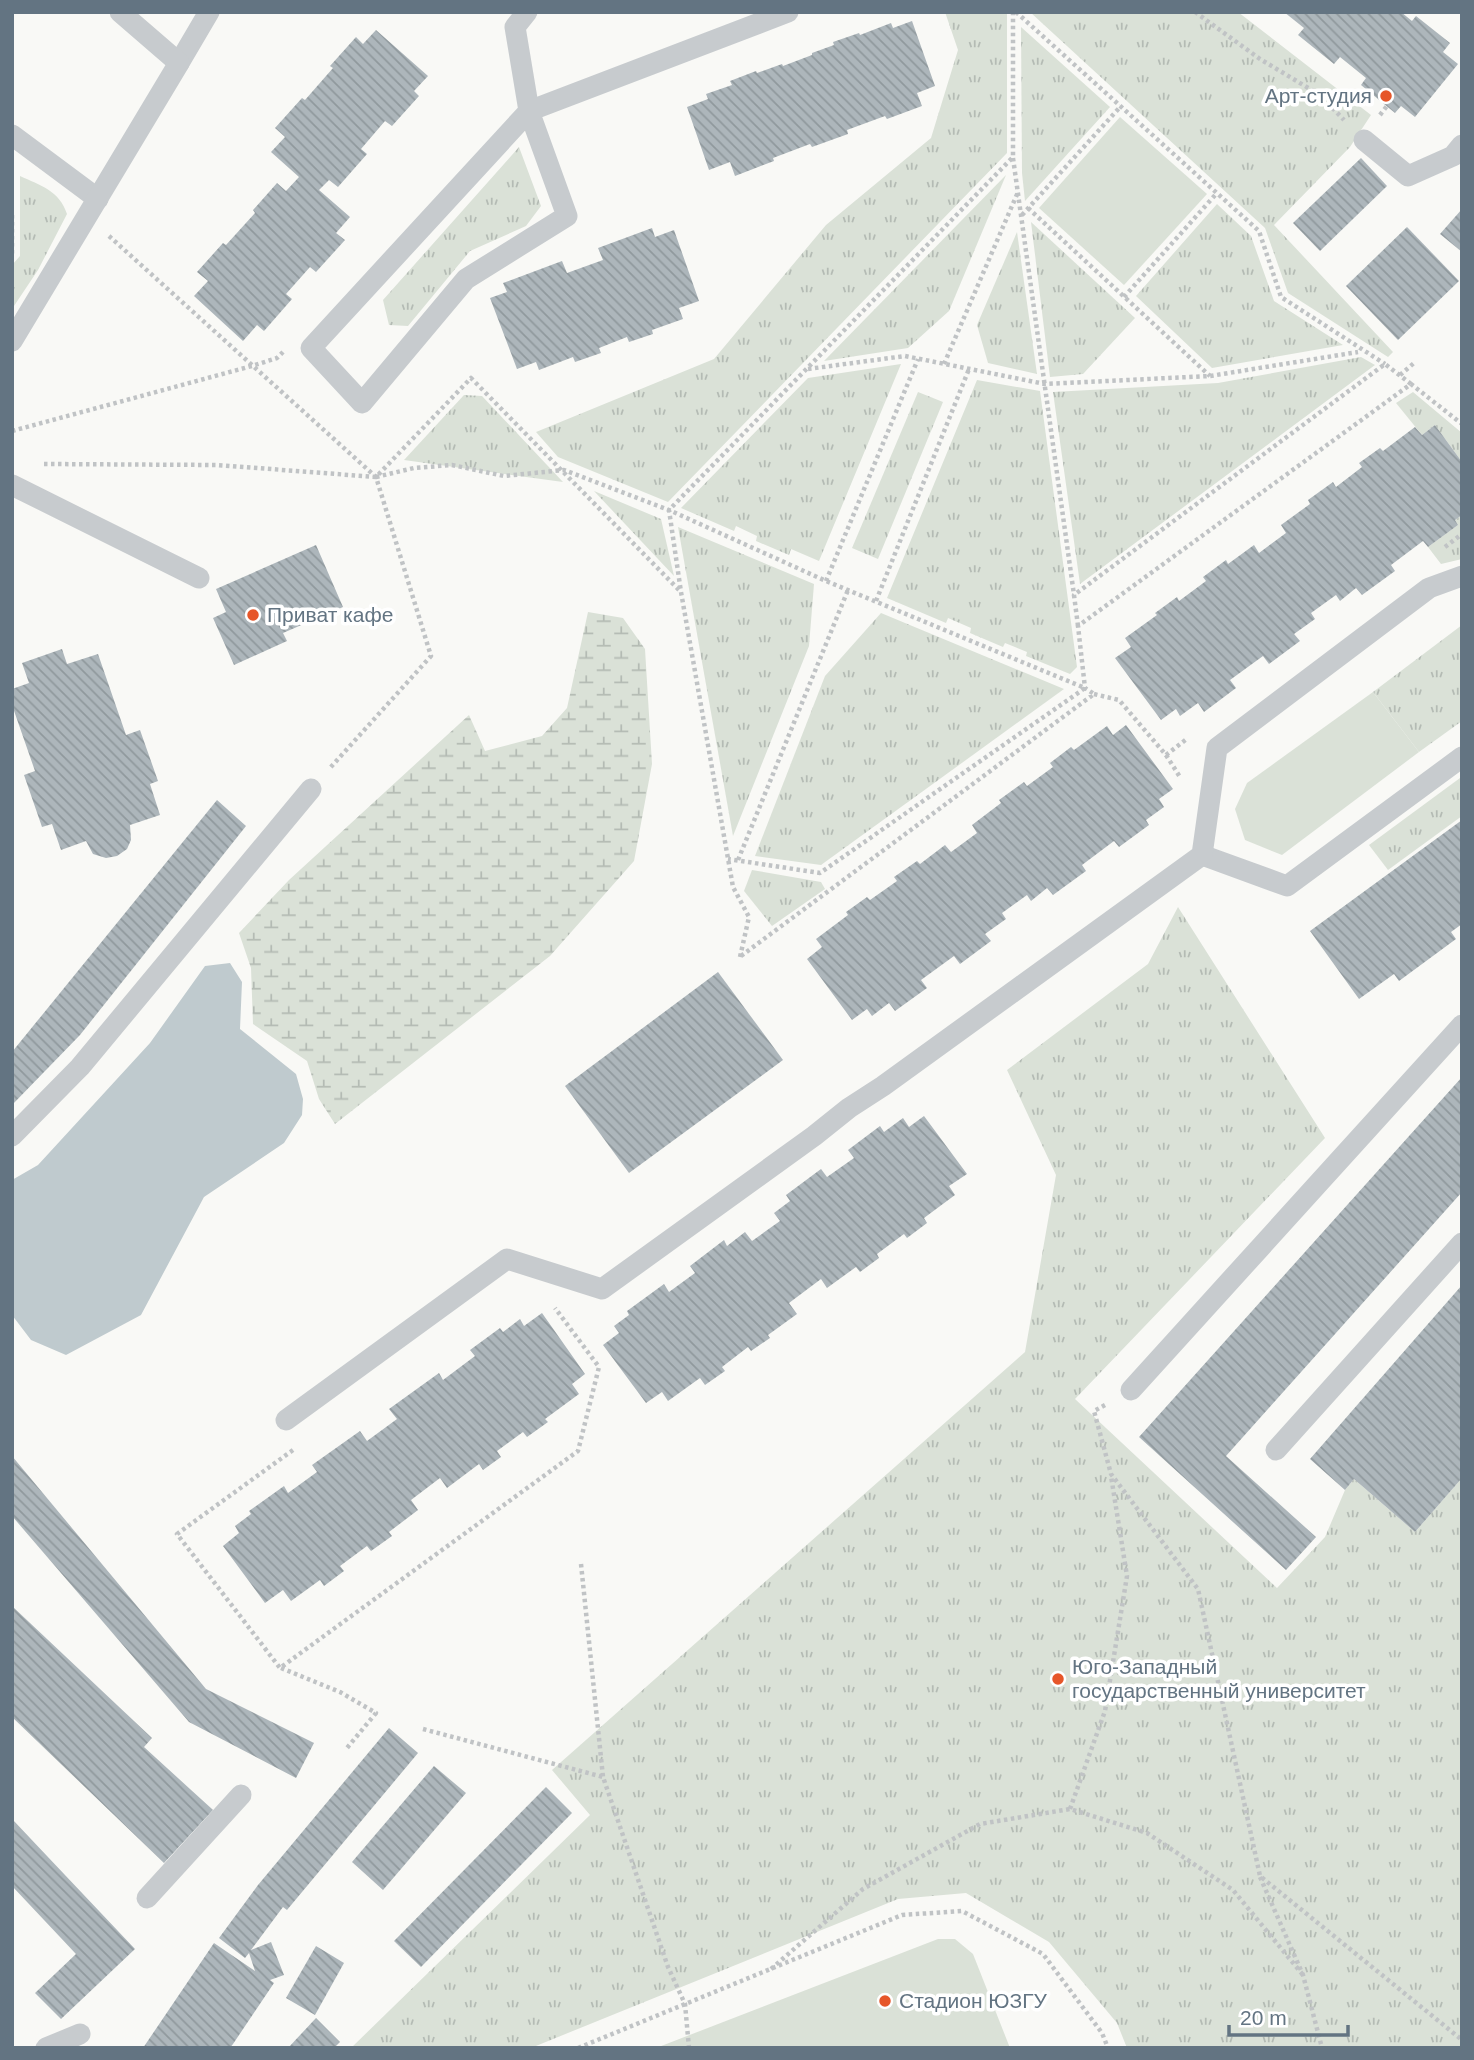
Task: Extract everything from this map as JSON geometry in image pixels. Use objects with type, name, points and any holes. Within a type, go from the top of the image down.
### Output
[{"type":"lane","points":[[120,12],[179,64]]},
{"type":"lane","points":[[12,341],[209,12]]},
{"type":"lane","points":[[527,12],[515,27],[529,111],[568,216],[467,279],[362,402],[311,348],[529,111],[788,12]]},
{"type":"lane","points":[[12,135],[92,208]]},
{"type":"lane","points":[[1364,140],[1408,176],[1453,156],[1462,145]]},
{"type":"lane","points":[[12,485],[199,578]]},
{"type":"lane","points":[[286,1419],[507,1259],[602,1289],[1202,855],[1217,748],[1429,588],[1462,576]]},
{"type":"lane","points":[[1202,855],[1287,886],[1462,757]]},
{"type":"lane","points":[[12,1136],[80,1067],[311,789]]},
{"type":"lane","points":[[1131,1390],[1462,1025]]},
{"type":"lane","points":[[1276,1450],[1462,1243]]},
{"type":"lane","points":[[147,1898],[242,1795]]},
{"type":"lane","points":[[46,2048],[80,2034]]},
{"type":"path","points":[[1015,12],[1259,231],[1281,297],[1385,364],[1462,424]]},
{"type":"path","points":[[1015,12],[1013,157],[1085,688]]},
{"type":"path","points":[[1195,12],[1260,59],[1320,94],[1364,140]]},
{"type":"path","points":[[1022,215],[1121,106]]},
{"type":"path","points":[[669,510],[1013,157]]},
{"type":"path","points":[[944,364],[1018,191]]},
{"type":"path","points":[[1124,297],[1217,193]]},
{"type":"path","points":[[92,208],[252,366],[376,477],[431,656],[311,789]]},
{"type":"path","points":[[1028,208],[1210,376]]},
{"type":"path","points":[[12,215],[12,256]]},
{"type":"path","points":[[12,431],[252,366],[277,358],[286,348]]},
{"type":"path","points":[[807,369],[905,356],[1045,384],[1210,376],[1357,352]]},
{"type":"path","points":[[826,581],[918,359]]},
{"type":"path","points":[[1400,375],[1414,363]]},
{"type":"path","points":[[1074,595],[1385,364]]},
{"type":"path","points":[[876,601],[969,369]]},
{"type":"path","points":[[376,477],[471,378],[681,592]]},
{"type":"path","points":[[1078,626],[1412,384]]},
{"type":"path","points":[[35,463],[218,465],[376,477],[414,468],[452,465],[504,476],[564,470],[669,510],[826,581],[1094,694],[1119,700],[1167,755],[1197,732]]},
{"type":"path","points":[[669,510],[733,887],[749,917],[740,957],[1094,694]]},
{"type":"path","points":[[1443,548],[1462,534]]},
{"type":"path","points":[[738,860],[848,590]]},
{"type":"path","points":[[728,859],[820,873],[1085,688]]},
{"type":"path","points":[[552,1304],[599,1367],[578,1451]]},
{"type":"path","points":[[1070,1809],[1105,1711],[1127,1576],[1111,1474],[1094,1411],[1131,1390]]},
{"type":"path","points":[[1111,1474],[1198,1589],[1260,1877],[1303,1975],[1322,2048]]},
{"type":"path","points":[[581,1564],[603,1777],[668,1967],[685,2004],[689,2048]]},
{"type":"path","points":[[280,1668],[340,1692],[376,1713],[347,1748]]},
{"type":"path","points":[[423,1729],[603,1777]]},
{"type":"path","points":[[771,1969],[863,1889],[980,1824],[1070,1809],[1147,1833],[1233,1890],[1303,1975]]},
{"type":"path","points":[[1260,1877],[1462,2040]]},
{"type":"path","points":[[578,2048],[902,1915],[962,1910],[1044,1954],[1102,2033],[1108,2048]]},
{"type":"green space","points":[[945,12],[1007,14],[1007,153],[668,502],[558,457],[536,432],[714,359],[826,225],[931,138],[958,50]]},
{"type":"green space","points":[[1030,12],[1238,12],[1371,115],[1350,147],[1274,225],[1393,352],[1388,357],[1288,293],[1265,228]]},
{"type":"green space","points":[[1021,27],[1110,107],[1025,201],[1022,173]]},
{"type":"green space","points":[[1120,117],[1207,194],[1124,285],[1039,208]]},
{"type":"green space","points":[[519,147],[541,206],[526,226],[470,251],[408,326],[389,325],[383,300]]},
{"type":"green space","points":[[1006,175],[949,311],[908,348],[824,361]]},
{"type":"green space","points":[[20,176],[54,194],[67,214],[38,270],[12,309],[12,265],[20,256]]},
{"type":"green space","points":[[1217,204],[1251,236],[1274,301],[1343,345],[1212,368],[1136,296]]},
{"type":"green space","points":[[1031,222],[1135,318],[1083,374],[1050,377]]},
{"type":"green space","points":[[1017,232],[1037,374],[988,363],[977,325]]},
{"type":"green space","points":[[1361,357],[1375,365],[1080,584],[1053,392],[1218,383]]},
{"type":"green space","points":[[901,364],[819,561],[791,549],[789,555],[756,541],[757,536],[736,526],[734,531],[681,508],[808,378]]},
{"type":"green space","points":[[977,380],[1040,391],[1077,667],[1070,674],[1026,656],[1027,652],[1005,643],[1003,647],[970,633],[971,628],[948,618],[946,623],[887,598]]},
{"type":"green space","points":[[918,392],[943,402],[878,559],[852,548]]},
{"type":"green space","points":[[1413,392],[1462,433],[1462,462],[1435,425],[1422,435],[1396,403]]},
{"type":"green space","points":[[464,395],[482,396],[563,482],[404,460]]},
{"type":"green space","points":[[594,491],[661,519],[674,576]]},
{"type":"green space","points":[[1462,515],[1462,559],[1441,564],[1428,547],[1458,525],[1455,520]]},
{"type":"green space","points":[[678,527],[814,584],[809,646],[733,836]]},
{"type":"green space","points":[[588,612],[623,618],[645,649],[652,764],[634,861],[550,956],[335,1124],[319,1099],[307,1061],[253,1024],[251,968],[239,933],[289,880],[469,715],[485,751],[542,736],[567,708]]},
{"type":"green space","points":[[881,613],[1064,689],[821,865],[755,856],[825,676]]},
{"type":"green space","points":[[1462,625],[1462,721],[1419,752],[1373,692]]},
{"type":"green space","points":[[1373,692],[1419,752],[1282,855],[1245,840],[1235,809],[1247,783]]},
{"type":"green space","points":[[1460,778],[1462,816],[1388,870],[1369,845]]},
{"type":"green space","points":[[752,870],[821,882],[825,889],[772,926],[744,891]]},
{"type":"green space","name":"Юго-Западный государственный университет","points":[[1178,907],[1325,1138],[1075,1399],[1277,1588],[1325,1537],[1345,1490],[1354,1479],[1415,1532],[1462,1478],[1462,2048],[1127,2048],[1117,2023],[1049,1942],[966,1893],[898,1899],[531,2048],[351,2048],[590,1815],[552,1770],[1025,1352],[1056,1175],[1007,1070],[1148,964]]},
{"type":"green space","name":"Стадион ЮЗГУ","points":[[938,1939],[955,1939],[973,1954],[1010,2048],[656,2048]]},
{"type":"shaded area","points":[[230,963],[242,982],[240,1029],[296,1074],[303,1099],[302,1115],[284,1143],[204,1197],[141,1315],[66,1355],[31,1340],[12,1315],[12,1180],[38,1165],[150,1043],[205,966]]},
{"type":"building","points":[[1284,12],[1401,12],[1412,21],[1416,16],[1450,43],[1443,52],[1458,64],[1415,117],[1401,106],[1395,113],[1361,85],[1366,78],[1340,57],[1334,64],[1298,35],[1304,28]]},
{"type":"building","points":[[912,21],[935,86],[917,93],[922,106],[847,130],[848,134],[812,147],[810,144],[735,176],[730,162],[709,170],[687,107],[708,99],[706,94],[732,85],[730,81],[756,71],[757,73],[782,64],[783,66],[834,45],[833,42],[859,33],[860,35],[891,23],[893,28]]},
{"type":"building","points":[[376,30],[428,76],[414,91],[419,96],[392,126],[385,121],[361,149],[367,154],[338,187],[329,180],[319,190],[350,217],[336,233],[345,240],[316,272],[310,267],[286,294],[292,299],[264,331],[257,325],[243,341],[194,296],[208,281],[197,272],[255,213],[253,210],[277,183],[286,191],[299,177],[271,152],[285,137],[275,128],[302,98],[305,100],[356,37],[363,44]]},
{"type":"building","points":[[1361,158],[1387,186],[1320,251],[1293,223]]},
{"type":"building","points":[[1462,209],[1462,252],[1440,234]]},
{"type":"building","points":[[1407,227],[1459,281],[1398,340],[1346,286]]},
{"type":"building","points":[[652,228],[655,237],[674,230],[699,301],[679,308],[683,319],[652,330],[653,334],[629,342],[627,337],[599,348],[601,353],[575,362],[573,357],[539,370],[536,362],[517,369],[490,298],[507,292],[503,283],[562,261],[567,273],[603,260],[598,248]]},
{"type":"building","points":[[1435,425],[1462,462],[1462,515],[1455,520],[1458,525],[1428,547],[1423,541],[1391,565],[1395,571],[1362,595],[1356,588],[1340,601],[1336,595],[1311,613],[1315,619],[1294,634],[1300,641],[1269,664],[1263,656],[1230,680],[1236,688],[1204,712],[1198,703],[1180,716],[1176,709],[1161,720],[1115,658],[1131,647],[1125,638],[1177,597],[1179,601],[1206,581],[1203,577],[1226,560],[1228,564],[1254,545],[1259,553],[1286,533],[1281,525],[1310,504],[1308,500],[1333,482],[1336,487],[1362,467],[1359,463],[1380,448],[1383,451],[1415,427],[1422,435]]},
{"type":"building","points":[[316,545],[343,607],[283,633],[287,641],[234,665],[213,618],[226,612],[216,589]]},
{"type":"building","points":[[62,649],[67,664],[98,654],[126,735],[140,730],[158,781],[150,784],[160,815],[130,825],[131,840],[127,849],[117,856],[106,858],[93,854],[86,841],[61,850],[52,824],[42,827],[24,775],[35,771],[12,705],[12,689],[29,683],[22,663]]},
{"type":"building","points":[[1126,725],[1173,789],[1159,799],[1164,807],[1146,820],[1149,825],[1119,847],[1114,841],[1082,865],[1086,871],[1053,895],[1047,888],[1031,901],[1027,895],[1002,913],[1006,919],[985,934],[991,941],[960,964],[954,956],[921,980],[927,988],[895,1011],[889,1003],[872,1016],[867,1009],[852,1020],[807,959],[822,947],[816,939],[848,915],[846,912],[867,897],[870,900],[897,881],[894,877],[917,861],[920,864],[945,845],[951,852],[977,833],[972,825],[1001,803],[999,800],[1024,782],[1027,786],[1053,767],[1050,763],[1071,747],[1074,750],[1107,726],[1113,735]]},
{"type":"building","points":[[217,800],[246,826],[80,1035],[12,1105],[12,1052]]},
{"type":"building","points":[[1462,820],[1462,924],[1451,932],[1456,939],[1399,981],[1394,974],[1359,999],[1310,931]]},
{"type":"building","points":[[718,972],[783,1060],[629,1173],[565,1086]]},
{"type":"building","points":[[1462,1077],[1462,1192],[1226,1456],[1316,1537],[1286,1570],[1139,1437]]},
{"type":"building","points":[[924,1116],[967,1174],[949,1186],[955,1195],[924,1218],[927,1223],[907,1238],[904,1234],[877,1254],[879,1258],[860,1272],[856,1267],[827,1288],[821,1279],[789,1303],[797,1314],[768,1335],[770,1338],[751,1351],[748,1347],[722,1367],[725,1371],[705,1385],[700,1378],[668,1401],[662,1392],[646,1403],[603,1345],[619,1333],[614,1326],[629,1315],[627,1311],[664,1284],[669,1292],[695,1273],[690,1266],[724,1240],[727,1246],[745,1232],[752,1241],[780,1221],[774,1213],[790,1201],[786,1195],[821,1169],[827,1177],[854,1158],[848,1150],[880,1126],[884,1132],[903,1118],[909,1127]]},
{"type":"building","points":[[1462,1285],[1462,1478],[1415,1532],[1354,1479],[1345,1490],[1310,1459]]},
{"type":"building","points":[[542,1313],[585,1374],[572,1384],[579,1394],[545,1419],[548,1422],[527,1437],[523,1432],[497,1451],[501,1457],[483,1470],[479,1464],[447,1488],[440,1478],[411,1500],[418,1510],[389,1532],[392,1536],[371,1551],[367,1546],[340,1566],[344,1571],[324,1586],[320,1580],[291,1601],[283,1590],[265,1603],[223,1546],[239,1533],[235,1526],[251,1514],[249,1511],[284,1486],[288,1493],[317,1472],[312,1465],[360,1431],[367,1441],[397,1419],[389,1409],[439,1373],[443,1380],[475,1356],[470,1350],[500,1328],[503,1332],[520,1319],[524,1326]]},
{"type":"building","points":[[12,1456],[206,1689],[314,1743],[296,1778],[189,1722],[12,1516]]},
{"type":"building","points":[[12,1606],[152,1738],[144,1747],[213,1810],[164,1863],[12,1717]]},
{"type":"building","points":[[389,1728],[418,1753],[287,1910],[283,1907],[251,1950],[271,1942],[284,1975],[270,1980],[274,1983],[230,2048],[143,2048],[214,1943],[255,1971],[249,1953],[245,1958],[219,1938],[258,1885]]},
{"type":"building","points":[[434,1766],[466,1793],[383,1890],[352,1862]]},
{"type":"building","points":[[546,1787],[572,1813],[421,1967],[394,1941]]},
{"type":"building","points":[[12,1819],[135,1949],[61,2019],[35,1993],[76,1954],[12,1886]]},
{"type":"building","points":[[316,1946],[344,1963],[315,2015],[286,1998]]},
{"type":"building","points":[[316,2018],[340,2042],[334,2048],[288,2048]]},
{"type":"place","name":"Арт-студия","points":[[1386,96]]},
{"type":"place","name":"Приват кафе","points":[[253,615]]},
{"type":"place","name":"Юго-Западный государственный университет","points":[[1058,1679]]},
{"type":"place","name":"Стадион ЮЗГУ","points":[[885,2001]]}]
